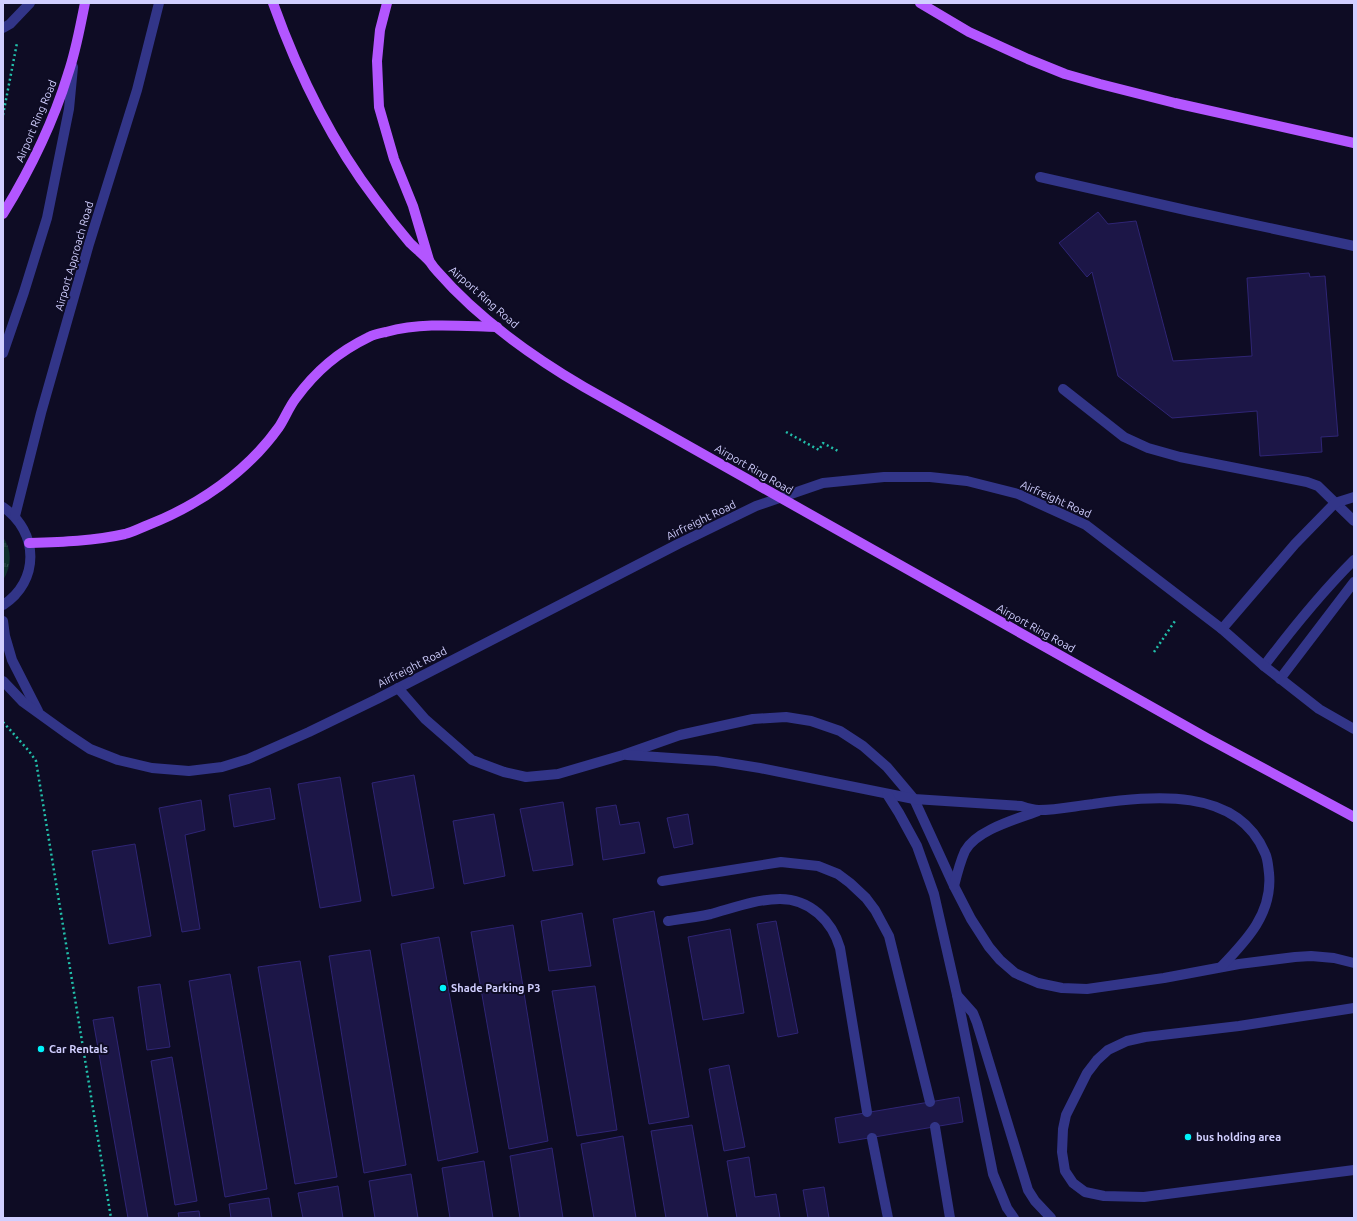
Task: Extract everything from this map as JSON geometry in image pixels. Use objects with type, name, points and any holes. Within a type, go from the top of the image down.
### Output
[{"type":"main road","points":[[73,56],[85,3]]},
{"type":"main road","name":"Airport Ring Road","points":[[273,3],[299,70],[324,120],[343,153],[387,214],[411,243],[430,262],[436,271],[497,328],[568,377],[708,457],[1207,738],[1354,817]]},
{"type":"main road","points":[[387,3],[380,30],[377,61],[379,107],[394,159],[413,206],[430,262]]},
{"type":"main road","points":[[920,3],[968,32],[1028,60],[1065,74],[1175,103],[1354,143]]},
{"type":"main road","name":"Airport Ring Road","points":[[3,214],[24,178],[40,144],[62,92],[73,56]]},
{"type":"main road","points":[[29,543],[70,542],[126,533],[160,520],[190,506],[227,481],[260,451],[279,427],[295,399],[318,371],[342,351],[370,336],[402,328],[419,326],[443,325],[497,328]]},
{"type":"lane","points":[[3,28],[10,24],[30,3]]},
{"type":"lane","name":"Airport Approach Road","points":[[15,516],[43,406],[89,244],[136,90],[159,3]]},
{"type":"lane","points":[[3,353],[47,218],[69,109],[73,56]]},
{"type":"lane","points":[[1040,177],[1354,246]]},
{"type":"lane","points":[[1063,389],[1124,437],[1148,448],[1180,457],[1307,482],[1318,486],[1354,521]]},
{"type":"lane","name":"Airfreight Road","points":[[3,681],[24,702],[90,749],[118,760],[152,768],[189,771],[222,767],[248,759],[309,732],[678,544],[756,506],[823,483],[884,477],[930,477],[967,481],[1018,494],[1086,525],[1222,629],[1264,666],[1319,709],[1354,729]]},
{"type":"lane","points":[[1222,629],[1295,544],[1334,503],[1354,497]]},
{"type":"lane","points":[[3,507],[15,516],[24,528],[29,543],[30,562],[26,579],[16,595],[3,605]]},
{"type":"lane","points":[[1264,666],[1295,624],[1324,590],[1354,560]]},
{"type":"lane","points":[[1280,679],[1354,582]]},
{"type":"lane","name":"Airfreight Road","points":[[3,621],[12,660],[40,714]]},
{"type":"lane","points":[[398,688],[425,719],[472,760],[504,772],[526,777],[558,774],[623,755],[680,735],[753,718],[786,717],[812,721],[840,731],[863,746],[887,767],[914,799],[971,919],[996,956],[1015,973],[1038,983],[1062,988],[1087,989],[1275,959],[1311,956],[1334,958],[1354,963]]},
{"type":"lane","points":[[623,755],[716,761],[760,768],[914,799],[1021,806],[1038,810]]},
{"type":"lane","points":[[887,794],[917,846],[934,894],[957,995],[993,1174],[1007,1208],[1014,1218]]},
{"type":"lane","points":[[954,886],[966,849],[975,840],[988,831],[1038,810],[1123,800],[1166,798],[1203,802],[1220,807],[1236,815],[1257,835],[1268,858],[1270,887],[1263,912],[1251,934],[1221,967]]},
{"type":"lane","points":[[662,881],[781,862],[818,866],[838,874],[850,882],[876,910],[888,936],[930,1102]]},
{"type":"lane","points":[[668,921],[706,915],[756,902],[782,899],[791,900],[808,906],[822,916],[833,931],[840,948],[867,1112]]},
{"type":"lane","points":[[957,995],[972,1013],[977,1023],[1028,1190],[1035,1201],[1051,1218]]},
{"type":"lane","points":[[1354,1008],[1239,1026],[1145,1037],[1127,1041],[1108,1050],[1097,1060],[1087,1073],[1066,1115],[1063,1129],[1062,1152],[1065,1171],[1073,1183],[1085,1192],[1104,1196],[1144,1197],[1354,1170]]},
{"type":"lane","points":[[935,1127],[950,1218]]},
{"type":"lane","points":[[872,1138],[888,1218]]},
{"type":"path","points":[[3,116],[18,40]]},
{"type":"path","points":[[786,432],[819,450],[823,443],[838,451]]},
{"type":"path","points":[[1154,652],[1175,621]]},
{"type":"path","points":[[3,722],[36,761],[111,1218]]},
{"type":"green space","points":[[3,537],[8,547],[10,558],[8,569],[3,580]]},
{"type":"building","points":[[1098,212],[1108,224],[1136,221],[1173,361],[1252,356],[1247,278],[1309,273],[1310,277],[1325,276],[1338,436],[1321,437],[1322,452],[1260,456],[1257,411],[1172,418],[1118,376],[1092,272],[1087,277],[1059,243]]},
{"type":"building","points":[[414,775],[434,888],[392,896],[372,783]]},
{"type":"building","points":[[340,777],[361,901],[320,908],[298,784]]},
{"type":"building","points":[[270,788],[275,819],[234,827],[229,795]]},
{"type":"building","points":[[201,800],[205,830],[185,835],[200,929],[182,932],[159,808]]},
{"type":"building","points":[[563,802],[573,865],[533,871],[520,809]]},
{"type":"building","points":[[616,805],[620,825],[639,822],[645,853],[603,860],[596,808]]},
{"type":"building","points":[[494,814],[505,876],[464,884],[453,821]]},
{"type":"building","points":[[688,814],[693,844],[674,848],[667,818]]},
{"type":"building","points":[[135,844],[151,936],[109,944],[92,851]]},
{"type":"building","points":[[654,911],[689,1117],[649,1124],[613,919]]},
{"type":"building","points":[[582,913],[591,966],[549,971],[541,921]]},
{"type":"building","points":[[776,921],[798,1033],[778,1037],[757,924]]},
{"type":"building","points":[[513,925],[548,1141],[509,1149],[471,932]]},
{"type":"building","points":[[730,929],[744,1013],[703,1020],[688,937]]},
{"type":"building","points":[[439,937],[478,1152],[438,1161],[401,944]]},
{"type":"building","points":[[370,950],[406,1165],[364,1173],[329,956]]},
{"type":"building","points":[[300,961],[337,1177],[295,1184],[258,967]]},
{"type":"building","points":[[230,974],[267,1189],[225,1197],[189,981]]},
{"type":"building","points":[[160,984],[170,1047],[147,1050],[138,987]]},
{"type":"building","points":[[595,986],[617,1130],[577,1136],[552,991]]},
{"type":"building","points":[[113,1017],[148,1218],[128,1218],[93,1020]]},
{"type":"building","points":[[172,1057],[197,1201],[175,1205],[151,1061]]},
{"type":"building","points":[[729,1065],[745,1147],[724,1151],[709,1069]]},
{"type":"building","points":[[959,1097],[963,1122],[839,1143],[835,1118]]},
{"type":"building","points":[[692,1125],[708,1218],[666,1218],[651,1131]]},
{"type":"building","points":[[623,1136],[636,1218],[594,1218],[581,1144]]},
{"type":"building","points":[[552,1148],[563,1218],[520,1218],[510,1156]]},
{"type":"building","points":[[749,1157],[755,1197],[776,1194],[780,1218],[737,1218],[727,1161]]},
{"type":"building","points":[[484,1161],[493,1218],[450,1218],[442,1168]]},
{"type":"building","points":[[411,1174],[418,1218],[375,1218],[369,1181]]},
{"type":"building","points":[[338,1186],[343,1218],[303,1218],[298,1193]]},
{"type":"building","points":[[824,1187],[829,1218],[808,1218],[803,1190]]},
{"type":"building","points":[[269,1198],[272,1218],[231,1218],[229,1204]]},
{"type":"building","points":[[199,1211],[200,1218],[179,1218],[178,1213]]},
{"type":"place","name":"Shade Parking P3","points":[[443,988]]},
{"type":"place","name":"Car Rentals","points":[[41,1049]]},
{"type":"place","name":"bus holding area","points":[[1188,1137]]}]
